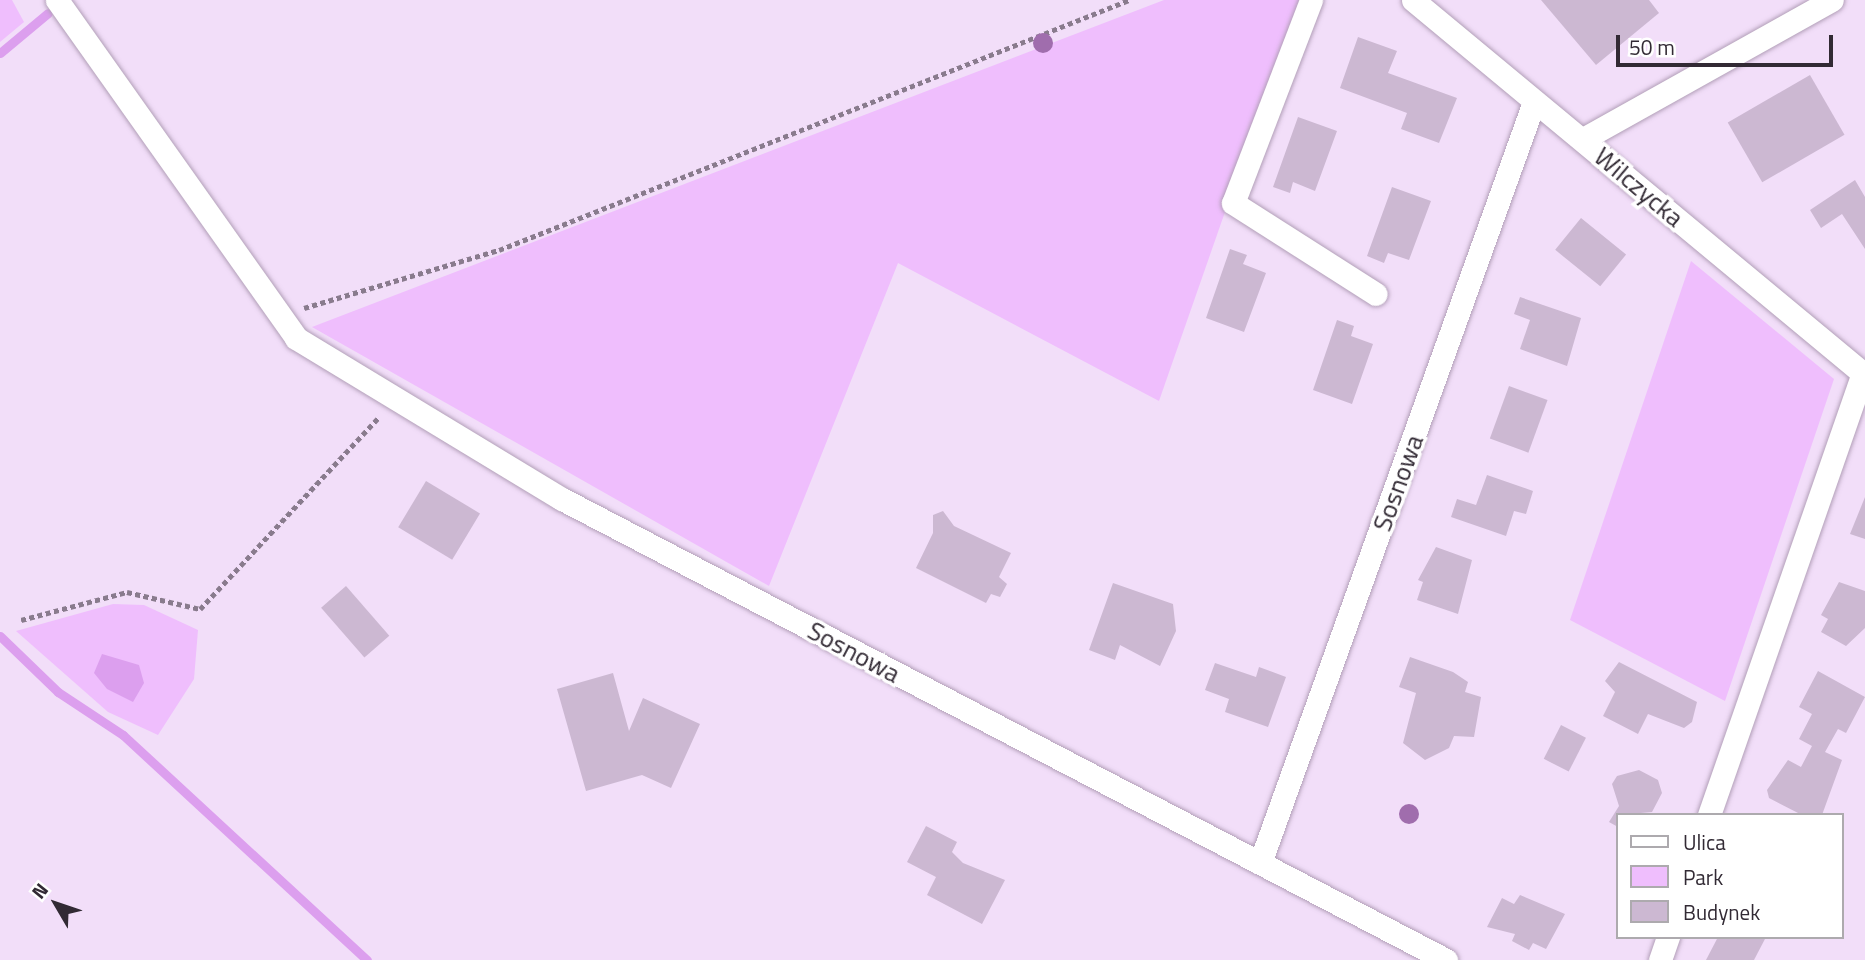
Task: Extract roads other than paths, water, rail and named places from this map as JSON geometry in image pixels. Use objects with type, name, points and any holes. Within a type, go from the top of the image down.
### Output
[{"type":"street","name":"Sosnowa","points":[[57,0],[276,317],[296,338],[452,435],[562,499],[1446,960]]},
{"type":"street","points":[[1311,0],[1233,203],[1376,294]]},
{"type":"street","name":"Wilczycka","points":[[1413,0],[1864,374]]},
{"type":"street","points":[[1583,139],[1832,0]]},
{"type":"street","name":"Sosnowa","points":[[1260,863],[1534,102]]},
{"type":"street","points":[[1710,813],[1864,374]]},
{"type":"street","points":[[1660,960],[1667,939]]},
{"type":"waterway","points":[[0,53],[48,13]]},
{"type":"waterway","points":[[0,636],[58,692],[123,735],[367,960]]}]
